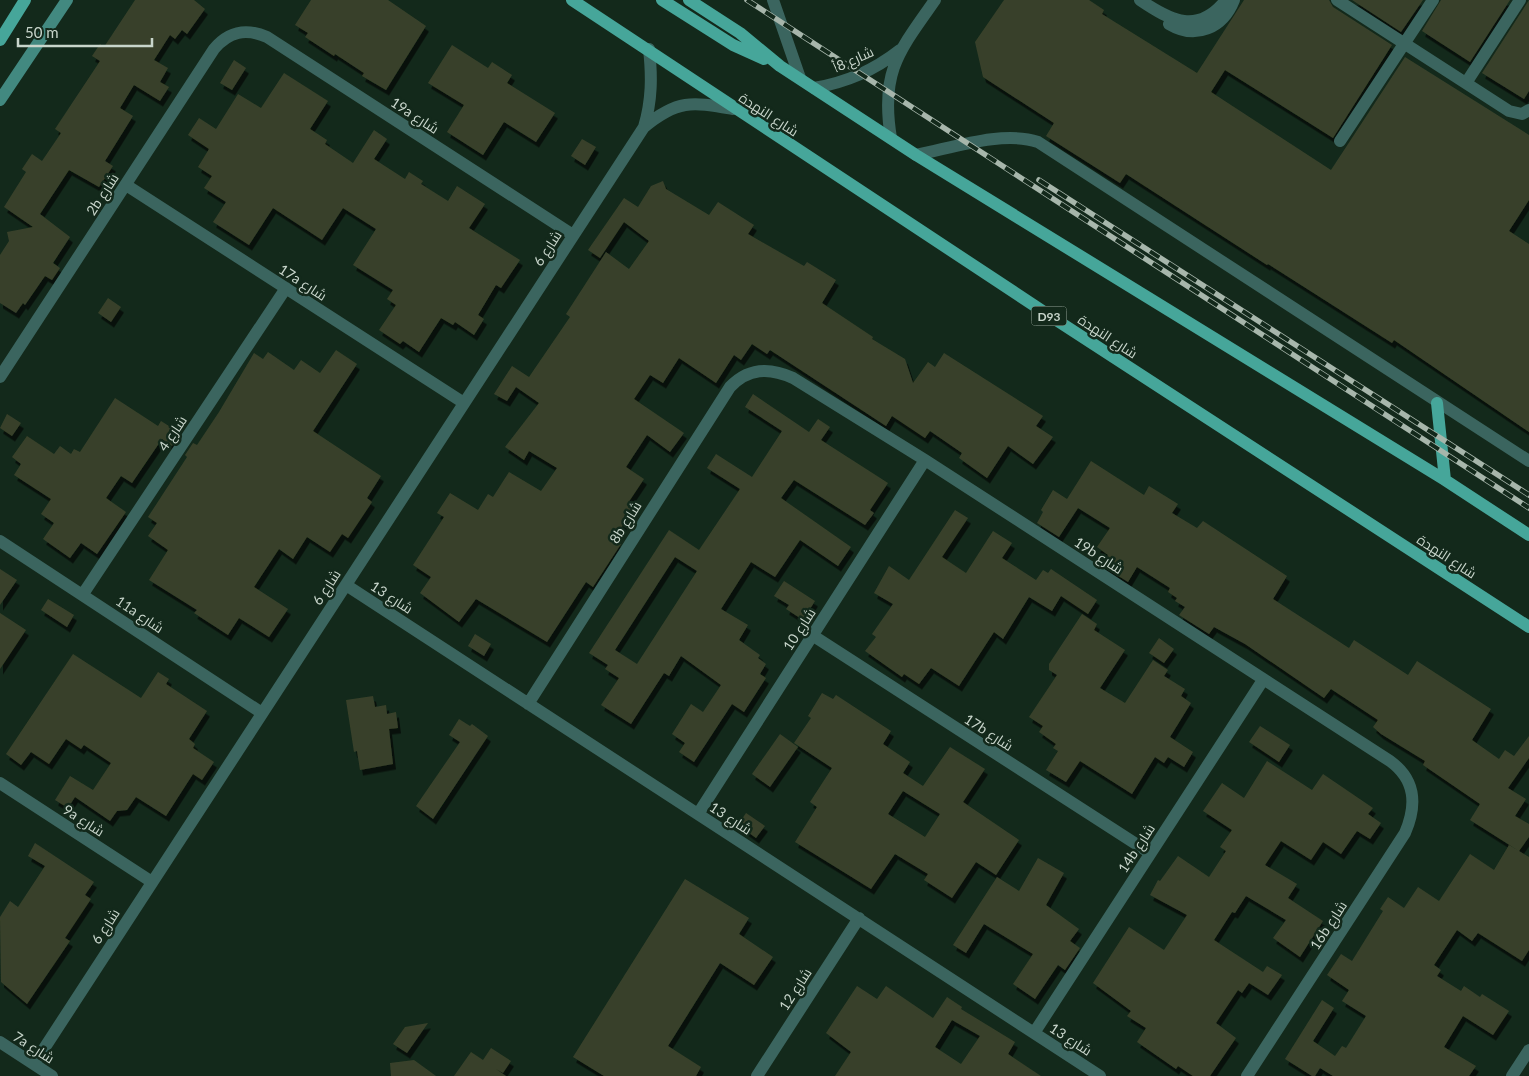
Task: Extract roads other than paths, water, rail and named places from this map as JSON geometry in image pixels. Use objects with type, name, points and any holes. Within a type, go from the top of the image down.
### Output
[{"type":"main road","points":[[0,40],[25,0]]},
{"type":"main road","points":[[0,100],[67,0]]},
{"type":"main road","name":"شارع النهدة","points":[[572,0],[650,49],[733,108],[1529,627]]},
{"type":"main road","points":[[662,0],[733,44],[780,66],[800,78],[916,155],[1445,480],[1529,535]]},
{"type":"main road","points":[[689,0],[740,33],[780,66]]},
{"type":"main road","points":[[1437,403],[1445,480]]},
{"type":"street","points":[[773,0],[800,78]]},
{"type":"street","name":"شارع 8أ","points":[[891,138],[887,116],[892,72],[900,50],[935,0]]},
{"type":"street","points":[[1140,0],[1157,11],[1182,21],[1207,18],[1217,11],[1226,0]]},
{"type":"street","points":[[1157,11],[1176,28],[1202,31],[1224,19],[1234,0]]},
{"type":"street","points":[[1337,0],[1509,112],[1522,114],[1529,110]]},
{"type":"street","points":[[1340,141],[1433,0]]},
{"type":"street","points":[[1466,83],[1520,0]]},
{"type":"street","name":"19a شارع","points":[[236,33],[246,31],[267,37],[573,235]]},
{"type":"street","name":"2b شارع","points":[[0,377],[214,49],[226,37],[236,33]]},
{"type":"street","name":"شارع 6","points":[[644,127],[650,106],[652,88],[650,49]]},
{"type":"street","name":"شارع 8أ","points":[[814,88],[837,84],[860,76],[900,50]]},
{"type":"street","name":"شارع 6","points":[[34,1064],[644,127],[662,112],[677,105],[708,104],[733,108]]},
{"type":"street","points":[[916,155],[1004,138],[1027,138],[1038,142],[1529,461]]},
{"type":"street","name":"17a شارع","points":[[126,185],[464,403]]},
{"type":"street","name":"شارع 4","points":[[83,594],[286,288]]},
{"type":"street","name":"19b شارع","points":[[759,371],[770,370],[793,378],[925,460],[1390,761],[1404,773],[1411,784]]},
{"type":"street","name":"8b شارع","points":[[528,704],[730,387],[738,378],[759,371]]},
{"type":"street","name":"شارع 10","points":[[698,814],[925,460]]},
{"type":"street","name":"11a شارع","points":[[0,541],[262,713]]},
{"type":"street","name":"شارع 13","points":[[346,585],[1100,1076]]},
{"type":"street","name":"17b شارع","points":[[812,635],[1150,854]]},
{"type":"street","name":"14b شارع","points":[[1034,1033],[1263,680]]},
{"type":"street","name":"9a شارع","points":[[0,783],[152,882]]},
{"type":"street","name":"16b شارع","points":[[1247,1076],[1405,833],[1412,817],[1413,800],[1411,784]]},
{"type":"street","name":"شارع 12","points":[[757,1076],[858,918]]},
{"type":"street","name":"7a شارع","points":[[0,1042],[52,1076]]},
{"type":"street","points":[[1512,1076],[1529,1050]]},
{"type":"railway","points":[[747,0],[1529,508]]},
{"type":"railway","points":[[1039,180],[1529,495]]}]
